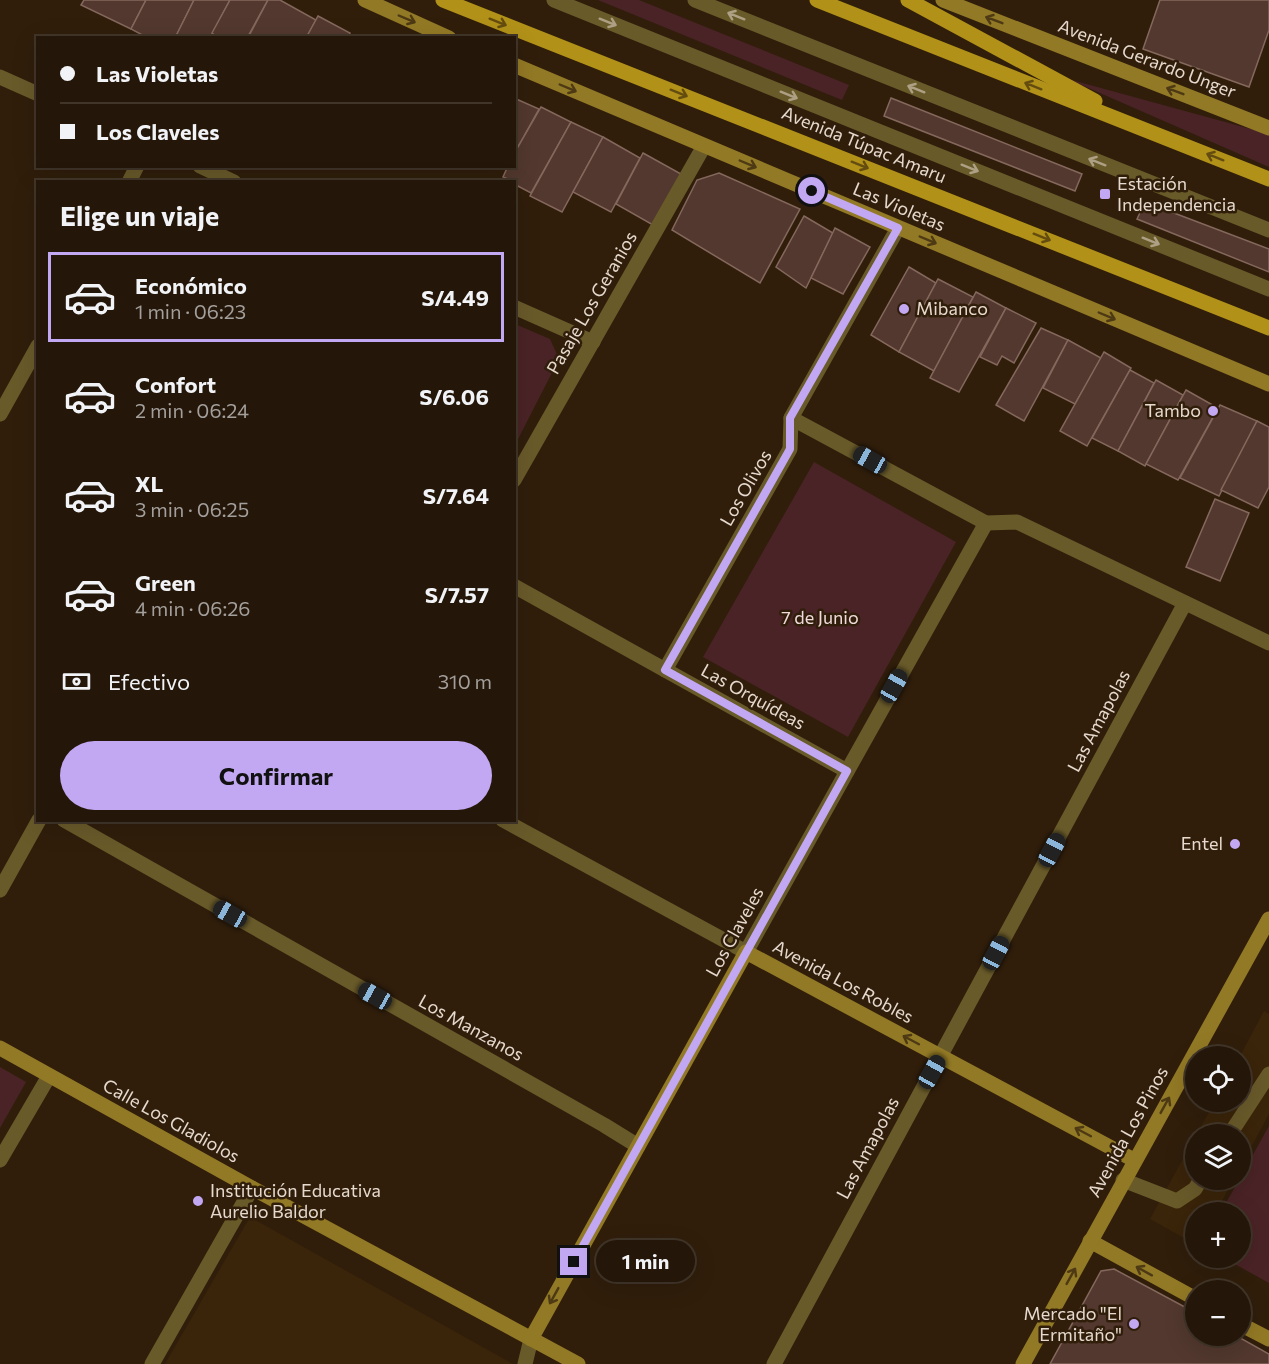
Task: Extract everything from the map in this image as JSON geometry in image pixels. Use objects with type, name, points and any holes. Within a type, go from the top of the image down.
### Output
[{"type":"main road","name":"Avenida Túpac Amaru","points":[[443,0],[1269,328]]},
{"type":"main road","points":[[817,0],[1269,179]]},
{"type":"main road","points":[[909,0],[1156,134]]},
{"type":"street","points":[[365,0],[446,36]]},
{"type":"street","points":[[554,0],[1269,289]]},
{"type":"street","points":[[695,0],[1269,230]]},
{"type":"street","name":"Avenida Gerardo Unger","points":[[943,0],[1268,124]]},
{"type":"street","name":"Las Violetas","points":[[516,66],[1269,384]]},
{"type":"street","points":[[0,77],[36,93]]},
{"type":"street","name":"Pasaje Los Geranios","points":[[516,477],[704,146]]},
{"type":"street","points":[[204,168],[230,180]]},
{"type":"street","name":"Los Olivos","points":[[665,670],[790,449],[790,418],[898,228]]},
{"type":"street","points":[[516,308],[593,342]]},
{"type":"street","points":[[0,414],[36,350]]},
{"type":"street","points":[[790,418],[986,523],[1017,522],[1269,643]]},
{"type":"street","name":"Los Claveles","points":[[525,1364],[531,1339],[986,523]]},
{"type":"street","name":"Las Orquídeas","points":[[516,587],[847,771]]},
{"type":"street","name":"Las Amapolas","points":[[774,1364],[1185,603]]},
{"type":"street","points":[[0,890],[38,822]]},
{"type":"street","name":"Los Manzanos","points":[[68,822],[638,1146]]},
{"type":"street","name":"Avenida Los Robles","points":[[507,822],[1134,1160]]},
{"type":"street","name":"Avenida Los Pinos","points":[[1023,1364],[1269,919]]},
{"type":"street","name":"Calle Los Gladiolos","points":[[0,1048],[252,1188],[578,1364]]},
{"type":"street","points":[[1236,1124],[1269,1074]]},
{"type":"street","points":[[0,1160],[49,1076]]},
{"type":"street","points":[[1123,1180],[1177,1201],[1194,1190]]},
{"type":"street","points":[[152,1364],[252,1188]]},
{"type":"street","points":[[1090,1241],[1185,1293]]},
{"type":"street","points":[[1251,1330],[1269,1339]]},
{"type":"shaded area","points":[[1264,1011],[1269,1014],[1269,1114],[1251,1147],[1251,1124],[1202,1124],[1209,1112],[1251,1112],[1251,1046],[1245,1046]]},
{"type":"shaded area","points":[[1185,1155],[1185,1190],[1228,1190],[1221,1202],[1185,1202],[1185,1238],[1150,1219]]},
{"type":"shaded area","points":[[250,1217],[513,1364],[165,1364]]},
{"type":"green space","points":[[598,0],[639,0],[849,85],[842,100]]},
{"type":"green space","points":[[1068,79],[1269,134],[1269,167]]},
{"type":"green space","points":[[516,324],[550,339],[559,359],[516,443]]},
{"type":"green space","name":"7 de Junio","points":[[814,462],[956,542],[848,737],[703,657]]},
{"type":"green space","points":[[0,1067],[26,1082],[0,1128]]},
{"type":"green space","points":[[1269,1126],[1269,1283],[1242,1268],[1251,1268],[1251,1202],[1227,1202],[1233,1190],[1251,1190],[1251,1158]]},
{"type":"building","points":[[84,0],[146,0],[131,29],[81,5]]},
{"type":"building","points":[[146,0],[194,0],[176,36],[144,36],[131,29]]},
{"type":"building","points":[[194,0],[230,0],[211,36],[176,36]]},
{"type":"building","points":[[230,0],[268,0],[248,36],[216,36],[212,33]]},
{"type":"building","points":[[268,0],[280,0],[316,20],[307,36],[253,36],[250,34]]},
{"type":"building","points":[[1160,0],[1269,0],[1269,30],[1249,87],[1143,49]]},
{"type":"building","points":[[318,16],[350,33],[349,36],[307,36]]},
{"type":"building","points":[[891,98],[1082,174],[1075,191],[884,116]]},
{"type":"building","points":[[516,99],[539,109],[516,150]]},
{"type":"building","points":[[541,107],[571,122],[531,193],[516,185],[516,180],[503,177],[507,168],[516,168],[516,151]]},
{"type":"building","points":[[571,122],[603,137],[562,212],[530,196]]},
{"type":"building","points":[[603,137],[640,158],[611,212],[573,192]]},
{"type":"building","points":[[643,153],[681,174],[653,225],[616,204]]},
{"type":"building","points":[[719,173],[800,209],[760,283],[672,230],[697,180]]},
{"type":"building","points":[[1145,202],[1269,249],[1269,272],[1137,219]]},
{"type":"building","points":[[804,216],[833,233],[806,288],[776,267]]},
{"type":"building","points":[[835,228],[870,247],[843,294],[811,278]]},
{"type":"building","name":"Mibanco","points":[[909,267],[936,283],[899,352],[871,335]]},
{"type":"building","points":[[938,279],[973,297],[934,371],[899,352]]},
{"type":"building","points":[[976,292],[1006,308],[959,392],[930,378]]},
{"type":"building","points":[[1006,308],[1036,323],[1014,363],[1002,356],[997,365],[980,357]]},
{"type":"building","points":[[1041,328],[1068,340],[1024,421],[996,405]]},
{"type":"building","points":[[1068,340],[1101,358],[1075,404],[1043,388]]},
{"type":"building","points":[[1104,352],[1131,368],[1087,446],[1060,431]]},
{"type":"building","points":[[1130,370],[1154,383],[1118,451],[1092,438]]},
{"type":"building","points":[[1156,380],[1183,395],[1145,466],[1118,451]]},
{"type":"building","points":[[1186,390],[1218,408],[1178,480],[1146,464]]},
{"type":"building","points":[[1220,405],[1257,421],[1219,496],[1180,478]]},
{"type":"building","points":[[1257,421],[1269,427],[1269,487],[1258,508],[1221,490]]},
{"type":"building","points":[[1215,499],[1249,513],[1220,581],[1186,567]]},
{"type":"building","name":"Mercado \"El Ermitaño\"","points":[[1114,1269],[1185,1307],[1185,1346],[1251,1346],[1251,1344],[1269,1354],[1269,1364],[1050,1364],[1101,1271]]},
{"type":"place","name":"Estación Independencia","points":[[1105,194]]},
{"type":"place","name":"Mibanco","points":[[904,309]]},
{"type":"place","name":"Tambo","points":[[1213,411]]},
{"type":"place","name":"Entel","points":[[1235,844]]},
{"type":"place","name":"Institución Educativa Aurelio Baldor","points":[[198,1201]]},
{"type":"place","name":"Mercado \"El Ermitaño\"","points":[[1134,1324]]},
{"type":"route","points":[[574,1262],[847,771],[665,670],[790,449],[790,418],[898,228],[812,191]]}]
